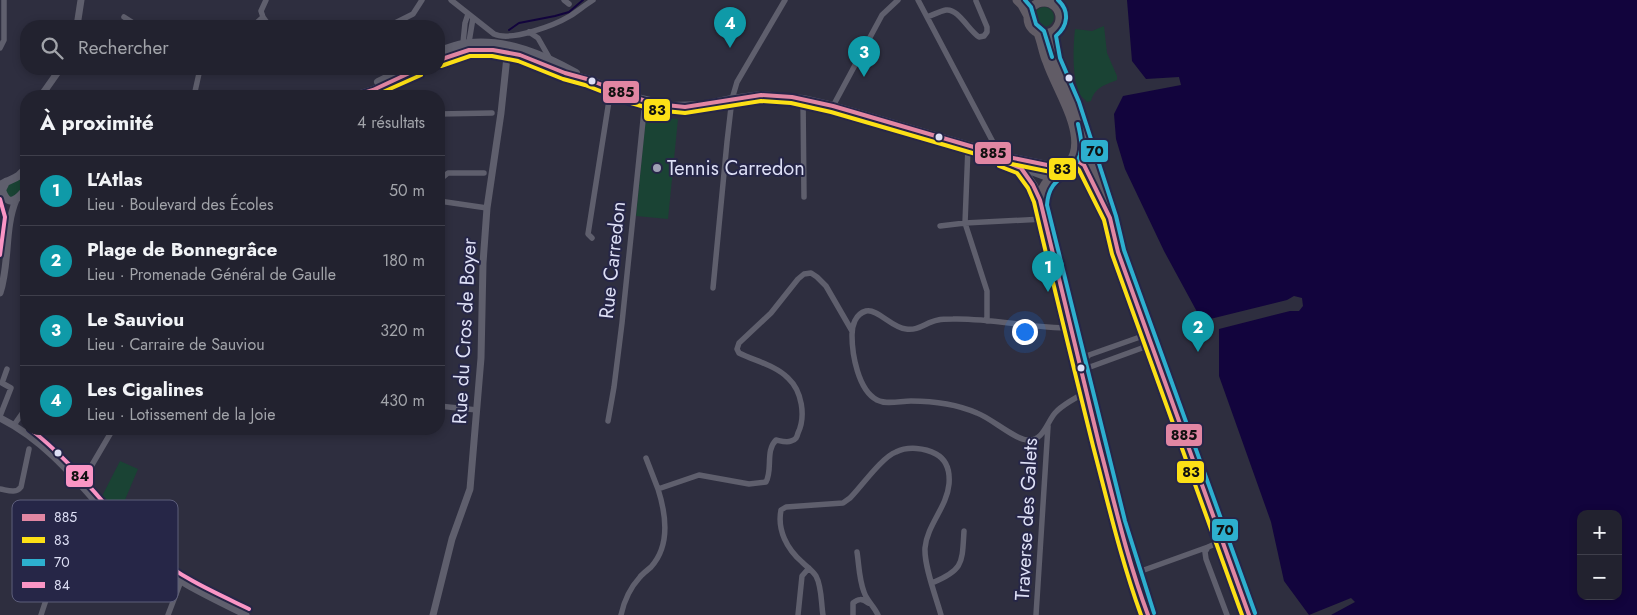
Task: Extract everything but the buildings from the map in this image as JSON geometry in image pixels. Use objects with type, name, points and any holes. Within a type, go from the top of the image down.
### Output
[{"type":"main road","points":[[1017,0],[1028,16],[1029,24],[1038,33],[1047,63],[1067,107],[1074,132],[1075,152],[1065,167],[1050,178],[1044,186],[1040,200]]},
{"type":"main road","points":[[1028,16],[1030,10],[1040,1],[1058,5],[1059,25],[1049,33],[1038,33]]},
{"type":"main road","points":[[1049,33],[1054,60],[1073,104],[1110,218],[1118,252],[1249,615]]},
{"type":"main road","points":[[445,49],[466,44],[487,42],[550,60],[587,79],[645,101],[671,106],[703,105],[732,98],[761,95],[803,99],[1008,157],[1052,166],[1070,161],[1078,161],[1088,171],[1110,218]]},
{"type":"main road","points":[[445,58],[480,49],[508,48],[565,73],[587,79]]},
{"type":"main road","points":[[365,90],[392,75]]},
{"type":"main road","points":[[373,90],[405,75]]},
{"type":"main road","points":[[956,142],[1050,178],[1058,178],[1080,168],[1090,156]]},
{"type":"main road","points":[[1020,168],[1034,185],[1040,200],[1070,328],[1083,364],[1087,392],[1135,578],[1148,615]]},
{"type":"main road","points":[[20,174],[17,178],[3,183],[2,190],[4,197],[16,200],[20,198]]},
{"type":"street","points":[[0,48],[4,40],[4,0]]},
{"type":"street","points":[[79,20],[81,0]]},
{"type":"street","points":[[265,20],[261,11],[266,0]]},
{"type":"street","points":[[401,20],[413,14],[422,0]]},
{"type":"street","points":[[451,0],[498,36],[507,37],[529,32],[560,21],[593,0]]},
{"type":"street","points":[[713,288],[732,98],[737,82],[784,0]]},
{"type":"street","points":[[833,106],[882,15],[898,0]]},
{"type":"street","points":[[918,0],[994,144],[1008,157]]},
{"type":"street","points":[[927,18],[946,10],[952,10],[979,38],[988,32],[976,2]]},
{"type":"street","points":[[458,53],[466,44],[471,16]]},
{"type":"street","points":[[124,17],[129,20]]},
{"type":"street","points":[[260,20],[263,17]]},
{"type":"street","points":[[529,32],[538,38],[550,60]]},
{"type":"street","points":[[466,44],[480,49]]},
{"type":"street","name":"Rue du Cros de Boyer","points":[[433,615],[452,539],[470,489],[481,358],[483,263],[487,208],[508,48]]},
{"type":"street","points":[[45,90],[56,75]]},
{"type":"street","points":[[195,90],[199,75]]},
{"type":"street","points":[[592,238],[588,234],[609,101],[607,96],[612,89]]},
{"type":"street","points":[[803,99],[804,197]]},
{"type":"street","name":"Rue Carredon","points":[[608,421],[622,323],[645,101]]},
{"type":"street","points":[[445,114],[492,113]]},
{"type":"street","points":[[986,151],[994,144]]},
{"type":"street","points":[[968,147],[965,223],[988,291],[987,321]]},
{"type":"street","points":[[445,176],[448,173],[484,173]]},
{"type":"street","points":[[4,197],[11,217]]},
{"type":"street","points":[[0,293],[11,217],[16,200]]},
{"type":"street","points":[[445,202],[487,208]]},
{"type":"street","points":[[940,226],[1044,219]]},
{"type":"street","points":[[658,489],[699,475],[749,484],[766,482],[769,476],[772,444],[776,440],[789,442],[796,439],[803,418],[797,391],[791,380],[784,374],[740,353],[737,349],[739,343],[772,313],[804,274],[811,273],[826,286],[852,331]]},
{"type":"street","points":[[1070,328],[954,318],[937,320],[918,329],[906,329],[893,325],[873,311],[868,310],[855,320],[852,331],[853,355],[862,383],[877,400],[958,405],[980,414],[1020,438],[1027,440],[1034,439],[1040,435],[1055,413],[1087,392]]},
{"type":"street","points":[[1140,337],[1149,339],[1146,345],[1138,350],[1090,367],[1083,364],[1089,355],[1140,337]]},
{"type":"street","points":[[6,371],[2,383],[11,388],[0,417],[20,430]]},
{"type":"street","points":[[445,407],[477,410]]},
{"type":"street","points":[[14,425],[20,416]]},
{"type":"street","name":"Traverse des Galets","points":[[1036,615],[1048,424]]},
{"type":"street","points":[[27,435],[44,448],[95,500]]},
{"type":"street","points":[[78,482],[89,470],[109,435]]},
{"type":"street","points":[[0,489],[14,491],[21,487],[29,449]]},
{"type":"street","points":[[823,615],[819,584],[816,576],[784,539],[780,525],[781,510],[786,507],[843,503],[850,498],[886,458],[895,452],[921,449],[930,451],[942,458],[949,470],[948,494],[928,536],[925,549],[941,615]]},
{"type":"street","points":[[621,615],[629,592],[639,578],[652,566],[664,539],[666,518],[658,489],[646,458]]},
{"type":"street","points":[[932,583],[954,573],[959,565],[963,558],[964,531]]},
{"type":"street","points":[[1135,578],[1144,570],[1208,546],[1215,544],[1224,547]]},
{"type":"street","points":[[1208,546],[1205,552],[1206,559],[1227,615]]},
{"type":"street","points":[[857,552],[861,581],[870,604]]},
{"type":"street","points":[[798,615],[802,576],[809,568]]},
{"type":"street","points":[[178,579],[246,615]]},
{"type":"street","points":[[178,589],[181,581]]},
{"type":"street","points":[[853,615],[853,604],[858,600],[864,600],[870,604],[878,615]]},
{"type":"street","points":[[41,615],[45,602]]},
{"type":"street","points":[[168,615],[173,602]]},
{"type":"green space","points":[[1040,7],[1048,7],[1054,13],[1054,21],[1048,27],[1040,27],[1034,21],[1034,13]]},
{"type":"green space","points":[[1104,26],[1107,53],[1117,80],[1101,87],[1091,101],[1087,102],[1079,93],[1075,78],[1075,29],[1092,31]]},
{"type":"green space","name":"Tennis Carredon","points":[[646,116],[678,119],[668,219],[636,216]]},
{"type":"green space","points":[[20,172],[20,193],[10,200],[3,186]]},
{"type":"green space","points":[[120,461],[138,469],[125,500],[100,500]]},
{"type":"shaded area","points":[[1127,0],[1637,0],[1637,615],[1331,615],[1355,602],[1351,598],[1309,615],[1284,581],[1271,522],[1219,376],[1219,329],[1290,311],[1299,311],[1303,306],[1302,298],[1294,296],[1287,300],[1202,321],[1164,251],[1125,169],[1116,139],[1114,114],[1123,96],[1181,85],[1179,77],[1146,79],[1132,61]]},
{"type":"waterway","points":[[509,30],[519,23],[569,12],[583,0]]},
{"type":"transit line","name":"70","points":[[1025,0],[1031,7],[1036,24],[1044,31],[1052,57]]},
{"type":"transit line","name":"70","points":[[1058,0],[1066,14],[1063,28],[1056,36],[1060,58],[1079,102],[1116,216],[1124,250],[1255,613]]},
{"type":"transit line","name":"885","points":[[445,58],[469,50],[493,50],[520,55],[565,73],[656,104],[685,107],[761,95],[792,97],[833,106],[1008,157],[1052,166],[1070,161],[1078,161],[1084,165],[1110,218],[1118,252],[1249,615]]},
{"type":"transit line","name":"83","points":[[445,65],[470,56],[492,56],[518,61],[563,79],[655,110],[685,113],[761,101],[791,103],[831,112],[1007,163],[1051,172],[1076,167],[1104,220],[1112,254],[1242,615]]},
{"type":"transit line","name":"885","points":[[373,90],[405,75]]},
{"type":"transit line","name":"83","points":[[387,90],[421,75]]},
{"type":"transit line","name":"70","points":[[1078,124],[1081,143],[1080,155],[1072,168],[1052,187],[1047,205],[1125,521],[1154,613]]},
{"type":"transit line","name":"885","points":[[1001,160],[1021,168],[1033,185],[1040,200],[1099,444],[1134,573],[1148,615]]},
{"type":"transit line","name":"83","points":[[999,166],[1017,173],[1028,188],[1034,202],[1093,446],[1127,573],[1141,615]]},
{"type":"transit line","name":"84","points":[[0,199],[5,217],[0,255]]},
{"type":"transit line","name":"84","points":[[37,435],[63,458],[101,500]]},
{"type":"transit line","name":"84","points":[[178,572],[249,609]]},
{"type":"place","name":"Les Cigalines","points":[[730,48]]},
{"type":"place","name":"Le Sauviou","points":[[864,77]]},
{"type":"place","name":"Tennis Carredon","points":[[657,168]]},
{"type":"place","name":"L'Atlas","points":[[1048,292]]},
{"type":"place","name":"Plage de Bonnegrâce","points":[[1198,352]]}]
